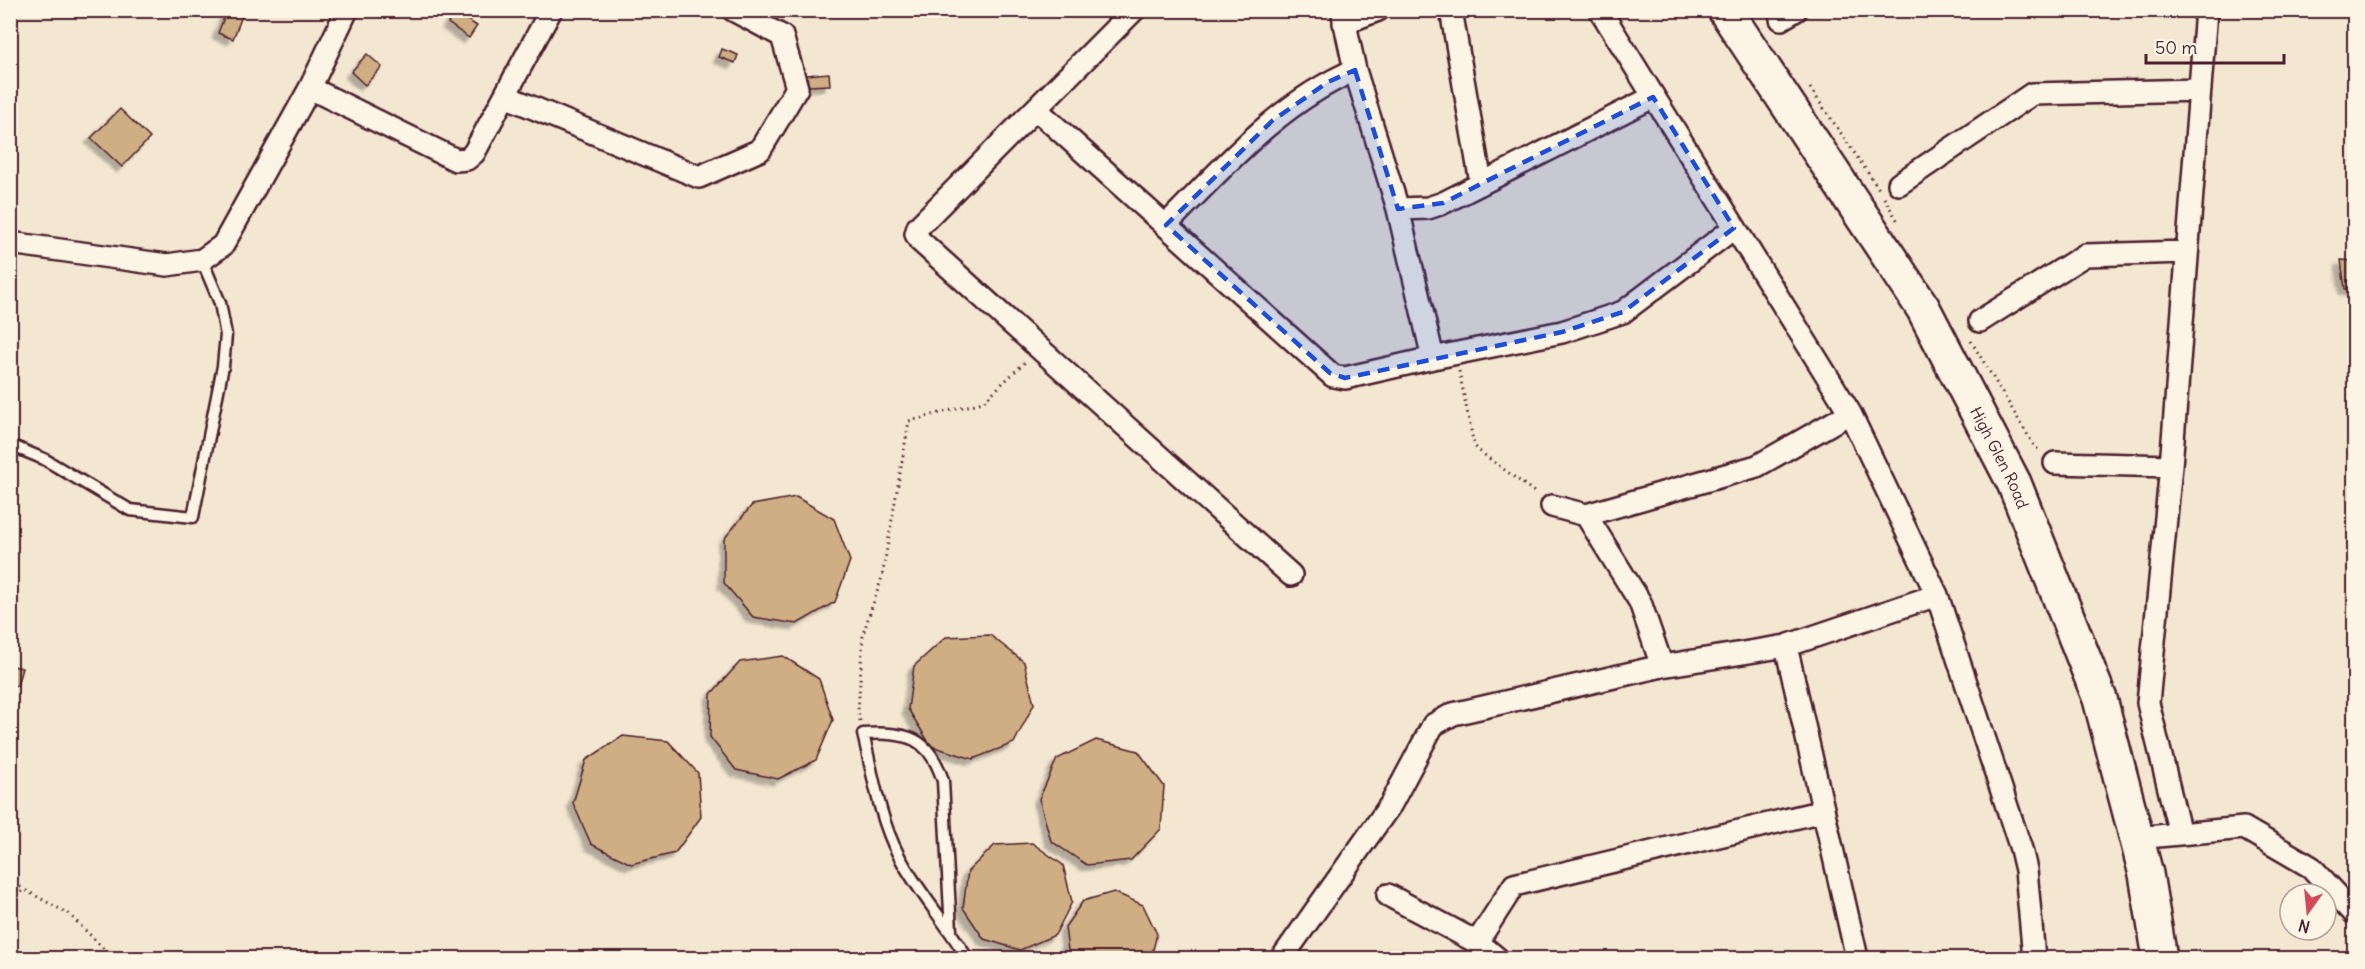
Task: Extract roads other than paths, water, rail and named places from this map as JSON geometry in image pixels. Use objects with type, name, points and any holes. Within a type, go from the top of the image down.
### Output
[{"type":"main road","name":"High Glen Road","points":[[1725,10],[1923,308],[2014,483],[2100,699],[2146,874],[2160,958]]},
{"type":"street","points":[[10,243],[167,265],[202,260],[223,244],[310,88],[347,10]]},
{"type":"street","points":[[310,88],[461,161],[474,153],[551,10]]},
{"type":"street","points":[[505,96],[699,177],[760,150],[797,88],[782,36],[733,10]]},
{"type":"street","points":[[1134,10],[918,227],[916,234],[920,241],[1291,575]]},
{"type":"street","points":[[1378,10],[1343,17],[1355,70],[1398,209],[1433,358]]},
{"type":"street","points":[[1451,10],[1481,183]]},
{"type":"street","points":[[1600,10],[1850,413],[1937,595],[2021,849],[2034,958]]},
{"type":"street","points":[[2180,834],[2148,703],[2171,466],[2206,10]]},
{"type":"street","points":[[1166,225],[1272,121],[1328,82],[1355,70]]},
{"type":"street","points":[[1899,184],[2032,94],[2200,90]]},
{"type":"street","points":[[1398,209],[1428,208],[1653,97]]},
{"type":"street","points":[[1037,110],[1333,376],[1345,378],[1562,332],[1623,312],[1676,269],[1734,228]]},
{"type":"street","points":[[1980,321],[2085,255],[2187,252]]},
{"type":"street","points":[[1552,506],[1586,515],[1757,466],[1850,413]]},
{"type":"street","points":[[2055,462],[2171,466]]},
{"type":"street","points":[[1586,515],[1640,602],[1662,666]]},
{"type":"street","points":[[1282,958],[1391,804],[1426,736],[1442,719],[1453,714],[1662,666],[1786,646],[1937,595]]},
{"type":"street","points":[[1786,646],[1857,958]]},
{"type":"street","points":[[1480,944],[1483,933],[1506,893],[1521,882],[1822,811]]},
{"type":"street","points":[[2136,838],[2244,828],[2311,867],[2355,913]]},
{"type":"street","points":[[1388,895],[1480,944],[1497,958]]},
{"type":"lane","points":[[10,445],[44,459],[130,510],[193,517],[224,366],[226,335],[220,303],[202,260]]},
{"type":"lane","points":[[951,931],[943,781],[936,759],[918,740],[899,733],[863,734],[883,816],[897,853],[967,958]]}]
